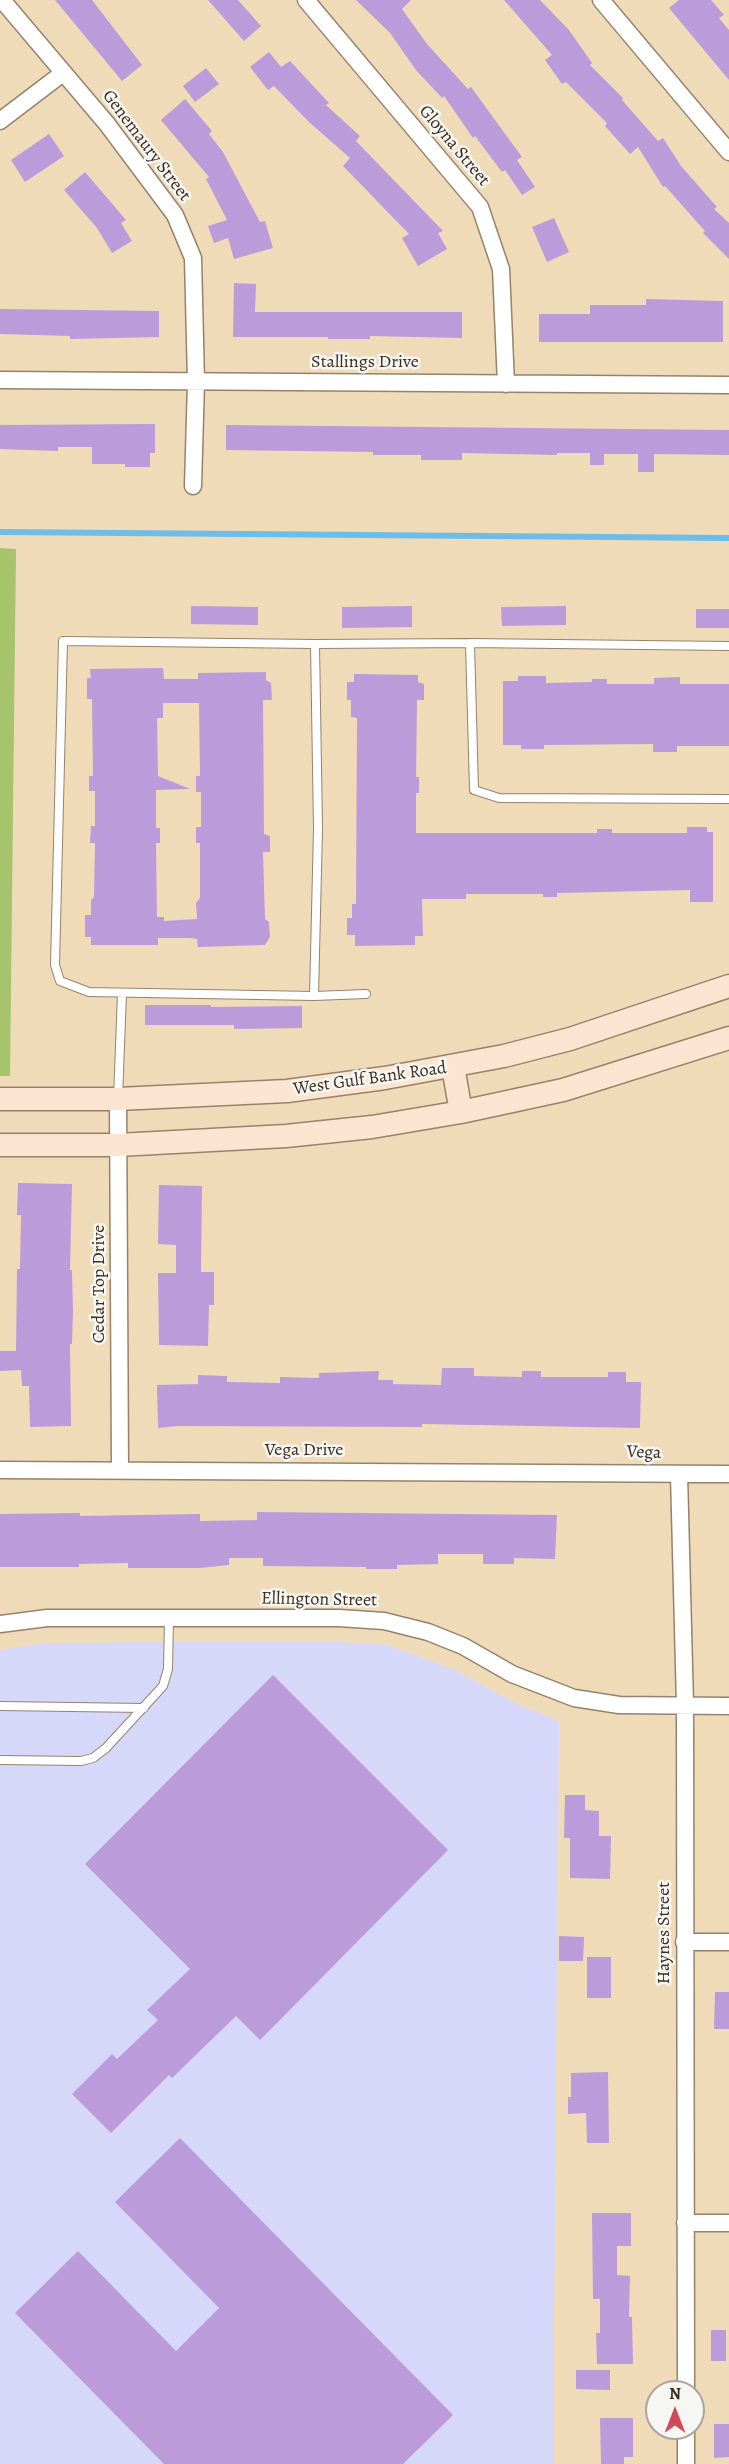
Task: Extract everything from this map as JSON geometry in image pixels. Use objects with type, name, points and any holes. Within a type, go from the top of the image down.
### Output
[{"type":"main road","name":"West Gulf Bank Road","points":[[0,1099],[118,1099],[287,1091],[453,1067],[570,1039],[729,986]]},
{"type":"main road","points":[[0,1145],[118,1145],[286,1136],[372,1126],[461,1112],[563,1090],[729,1038]]},
{"type":"main road","points":[[453,1067],[461,1112]]},
{"type":"street","name":"Genemaury Street","points":[[2,0],[107,124],[175,215],[194,258],[196,382],[194,486]]},
{"type":"street","name":"Gloyna Street","points":[[306,0],[480,207],[501,269],[506,384]]},
{"type":"street","points":[[601,0],[729,152]]},
{"type":"street","points":[[0,121],[63,73]]},
{"type":"street","name":"Stallings Drive","points":[[0,380],[729,385]]},
{"type":"street","name":"Cedar Top Drive","points":[[118,1099],[120,1469]]},
{"type":"street","name":"Vega Drive","points":[[0,1470],[608,1472]]},
{"type":"street","name":"Vega","points":[[608,1472],[729,1474]]},
{"type":"street","name":"Haynes Street","points":[[680,1474],[685,1706],[686,2380]]},
{"type":"street","name":"Ellington Street","points":[[0,1624],[47,1618],[339,1618],[384,1621],[428,1632],[463,1646],[512,1674],[574,1698],[619,1706],[729,1706]]},
{"type":"street","points":[[684,1942],[729,1942]]},
{"type":"street","points":[[685,2223],[729,2223]]},
{"type":"street","points":[[686,2440],[686,2464]]},
{"type":"lane","points":[[366,994],[314,996],[89,992],[60,981],[55,965],[63,641],[729,646]]},
{"type":"lane","points":[[470,643],[474,790],[499,798],[729,799]]},
{"type":"lane","points":[[314,996],[318,829],[315,644]]},
{"type":"lane","points":[[118,1099],[122,993]]},
{"type":"lane","points":[[0,1760],[81,1761],[93,1758],[163,1686],[168,1669],[169,1618]]},
{"type":"lane","points":[[0,1706],[144,1708]]},
{"type":"shaded area","points":[[321,1641],[388,1645],[457,1671],[515,1703],[559,1721],[553,2464],[0,2464],[0,1650],[45,1643]]},
{"type":"green space","points":[[0,548],[16,549],[10,1076],[0,1076]]},
{"type":"building","points":[[55,0],[92,0],[142,65],[122,81]]},
{"type":"building","points":[[208,0],[238,0],[261,26],[244,41]]},
{"type":"building","points":[[356,0],[411,0],[402,9],[427,44],[468,89],[471,87],[522,157],[517,160],[535,187],[522,195],[505,170],[502,172],[475,136],[473,138],[444,96],[442,98],[416,70],[390,33]]},
{"type":"building","points":[[504,0],[540,0],[569,30],[592,63],[590,65],[623,98],[622,100],[658,141],[663,138],[681,166],[717,207],[714,209],[729,223],[729,259],[703,233],[705,231],[665,186],[663,187],[638,147],[630,154],[605,126],[607,123],[566,82],[562,84],[545,60],[552,55]]},
{"type":"building","points":[[679,0],[711,0],[724,15],[719,18],[729,30],[729,80],[669,8]]},
{"type":"building","points":[[269,52],[281,67],[290,61],[329,103],[326,105],[360,136],[356,141],[443,231],[438,233],[447,249],[418,266],[402,238],[409,234],[343,166],[350,158],[309,122],[274,86],[268,90],[250,67]]},
{"type":"building","points":[[206,68],[219,84],[195,102],[183,86]]},
{"type":"building","points":[[185,99],[212,131],[209,134],[223,152],[260,222],[265,221],[273,248],[234,259],[228,238],[214,243],[208,226],[227,220],[206,179],[209,177],[161,120]]},
{"type":"building","points":[[49,134],[64,156],[25,182],[11,160]]},
{"type":"building","points":[[85,172],[126,220],[121,223],[132,241],[112,253],[97,228],[64,190]]},
{"type":"building","points":[[554,218],[569,252],[547,262],[532,227]]},
{"type":"building","points":[[234,283],[256,284],[255,312],[462,312],[462,338],[233,337]]},
{"type":"building","points":[[646,299],[723,301],[723,342],[539,342],[539,314],[590,314],[590,305],[646,305]]},
{"type":"building","points":[[0,309],[159,311],[159,337],[70,339],[70,336],[0,334]]},
{"type":"building","points":[[155,424],[155,453],[150,453],[150,467],[92,464],[92,447],[58,447],[58,451],[0,449],[0,425]]},
{"type":"building","points":[[226,425],[729,430],[729,455],[654,454],[654,472],[638,472],[638,454],[604,454],[604,465],[590,465],[590,453],[557,453],[557,455],[462,453],[462,460],[421,460],[421,455],[373,455],[373,452],[226,450]]},
{"type":"building","points":[[191,606],[258,607],[258,625],[191,624]]},
{"type":"building","points":[[412,606],[412,627],[342,628],[342,607]]},
{"type":"building","points":[[566,606],[566,625],[502,626],[501,607]]},
{"type":"building","points":[[696,609],[729,609],[729,628],[696,628]]},
{"type":"building","points":[[163,668],[164,679],[198,679],[198,673],[266,672],[266,680],[271,683],[272,700],[263,700],[264,834],[270,836],[270,852],[263,852],[265,919],[269,922],[270,937],[265,945],[198,947],[197,939],[158,938],[158,945],[91,945],[91,937],[85,937],[85,915],[91,915],[91,900],[94,897],[95,843],[90,843],[91,826],[95,826],[95,791],[89,791],[89,776],[93,776],[92,699],[87,699],[87,678],[91,678],[90,669]],"holes":[[[163,703],[199,703],[200,776],[196,776],[196,792],[201,792],[201,827],[196,827],[196,843],[200,843],[200,898],[196,903],[197,919],[164,921],[164,917],[157,917],[156,843],[160,843],[160,828],[156,828],[156,790],[190,789],[158,776],[157,718],[163,718]]]},
{"type":"building","points":[[354,674],[418,675],[418,682],[424,684],[424,700],[417,700],[416,777],[419,777],[419,793],[416,793],[416,833],[597,833],[597,829],[612,829],[612,833],[687,833],[687,827],[707,827],[707,832],[713,832],[713,902],[690,902],[690,890],[557,893],[557,897],[543,897],[543,894],[466,894],[466,899],[422,899],[423,936],[415,936],[415,945],[355,946],[355,935],[347,935],[347,918],[352,918],[352,904],[356,904],[357,718],[351,717],[351,700],[347,700],[347,682],[354,682]]},
{"type":"building","points":[[518,676],[546,676],[546,683],[592,682],[592,679],[607,679],[607,684],[654,684],[654,678],[680,677],[680,684],[729,684],[729,746],[677,746],[677,752],[653,752],[653,744],[544,745],[544,749],[521,749],[521,745],[503,745],[503,681],[518,681]]},
{"type":"building","points":[[145,1005],[302,1006],[302,1028],[234,1029],[234,1025],[145,1025]]},
{"type":"building","points":[[18,1183],[72,1184],[71,1426],[30,1427],[29,1386],[22,1386],[21,1370],[0,1371],[0,1351],[16,1351],[17,1269],[20,1269],[21,1215],[17,1215]]},
{"type":"building","points":[[159,1185],[202,1186],[201,1272],[214,1272],[214,1305],[209,1305],[208,1346],[159,1345],[158,1273],[176,1273],[176,1245],[158,1244]]},
{"type":"building","points":[[442,1368],[474,1368],[474,1376],[522,1377],[522,1371],[541,1371],[541,1377],[608,1377],[608,1372],[626,1372],[626,1382],[641,1382],[640,1428],[422,1424],[422,1427],[178,1426],[158,1428],[157,1385],[198,1384],[198,1375],[227,1376],[227,1382],[280,1383],[280,1377],[319,1378],[319,1373],[379,1371],[378,1380],[393,1380],[393,1384],[441,1385]]},
{"type":"building","points":[[257,1512],[557,1515],[555,1559],[514,1558],[514,1564],[483,1564],[483,1554],[438,1554],[438,1564],[397,1565],[397,1569],[263,1566],[263,1558],[229,1558],[229,1565],[200,1568],[128,1568],[128,1563],[79,1564],[79,1567],[0,1567],[0,1514],[80,1513],[80,1516],[200,1514],[200,1521],[257,1520]]},
{"type":"building","points":[[273,1675],[448,1850],[260,2040],[236,2016],[172,2078],[169,2075],[111,2133],[72,2094],[112,2054],[117,2059],[158,2020],[147,2010],[190,1969],[85,1864]]},
{"type":"building","points":[[565,1795],[585,1795],[585,1810],[599,1811],[599,1836],[611,1836],[610,1879],[570,1878],[570,1838],[564,1838]]},
{"type":"building","points":[[559,1936],[584,1937],[583,1961],[559,1961]]},
{"type":"building","points":[[587,1957],[611,1957],[611,1998],[587,1998]]},
{"type":"building","points":[[715,1992],[729,1992],[729,2029],[714,2029]]},
{"type":"building","points":[[608,2072],[609,2143],[587,2143],[586,2113],[568,2114],[571,2073]]},
{"type":"building","points":[[180,2138],[453,2415],[403,2464],[164,2464],[15,2313],[78,2251],[176,2351],[219,2308],[115,2202]]},
{"type":"building","points":[[592,2213],[631,2213],[631,2246],[617,2246],[617,2275],[630,2276],[629,2317],[632,2317],[633,2364],[597,2364],[596,2333],[600,2333],[600,2299],[593,2299]]},
{"type":"building","points":[[711,2330],[726,2330],[726,2361],[711,2361]]},
{"type":"building","points":[[576,2370],[610,2370],[610,2390],[576,2389]]},
{"type":"building","points":[[600,2418],[633,2418],[633,2457],[624,2457],[624,2464],[601,2464]]},
{"type":"building","points":[[714,2424],[729,2424],[729,2457],[714,2458]]},
{"type":"waterway","points":[[0,532],[729,538]]}]
